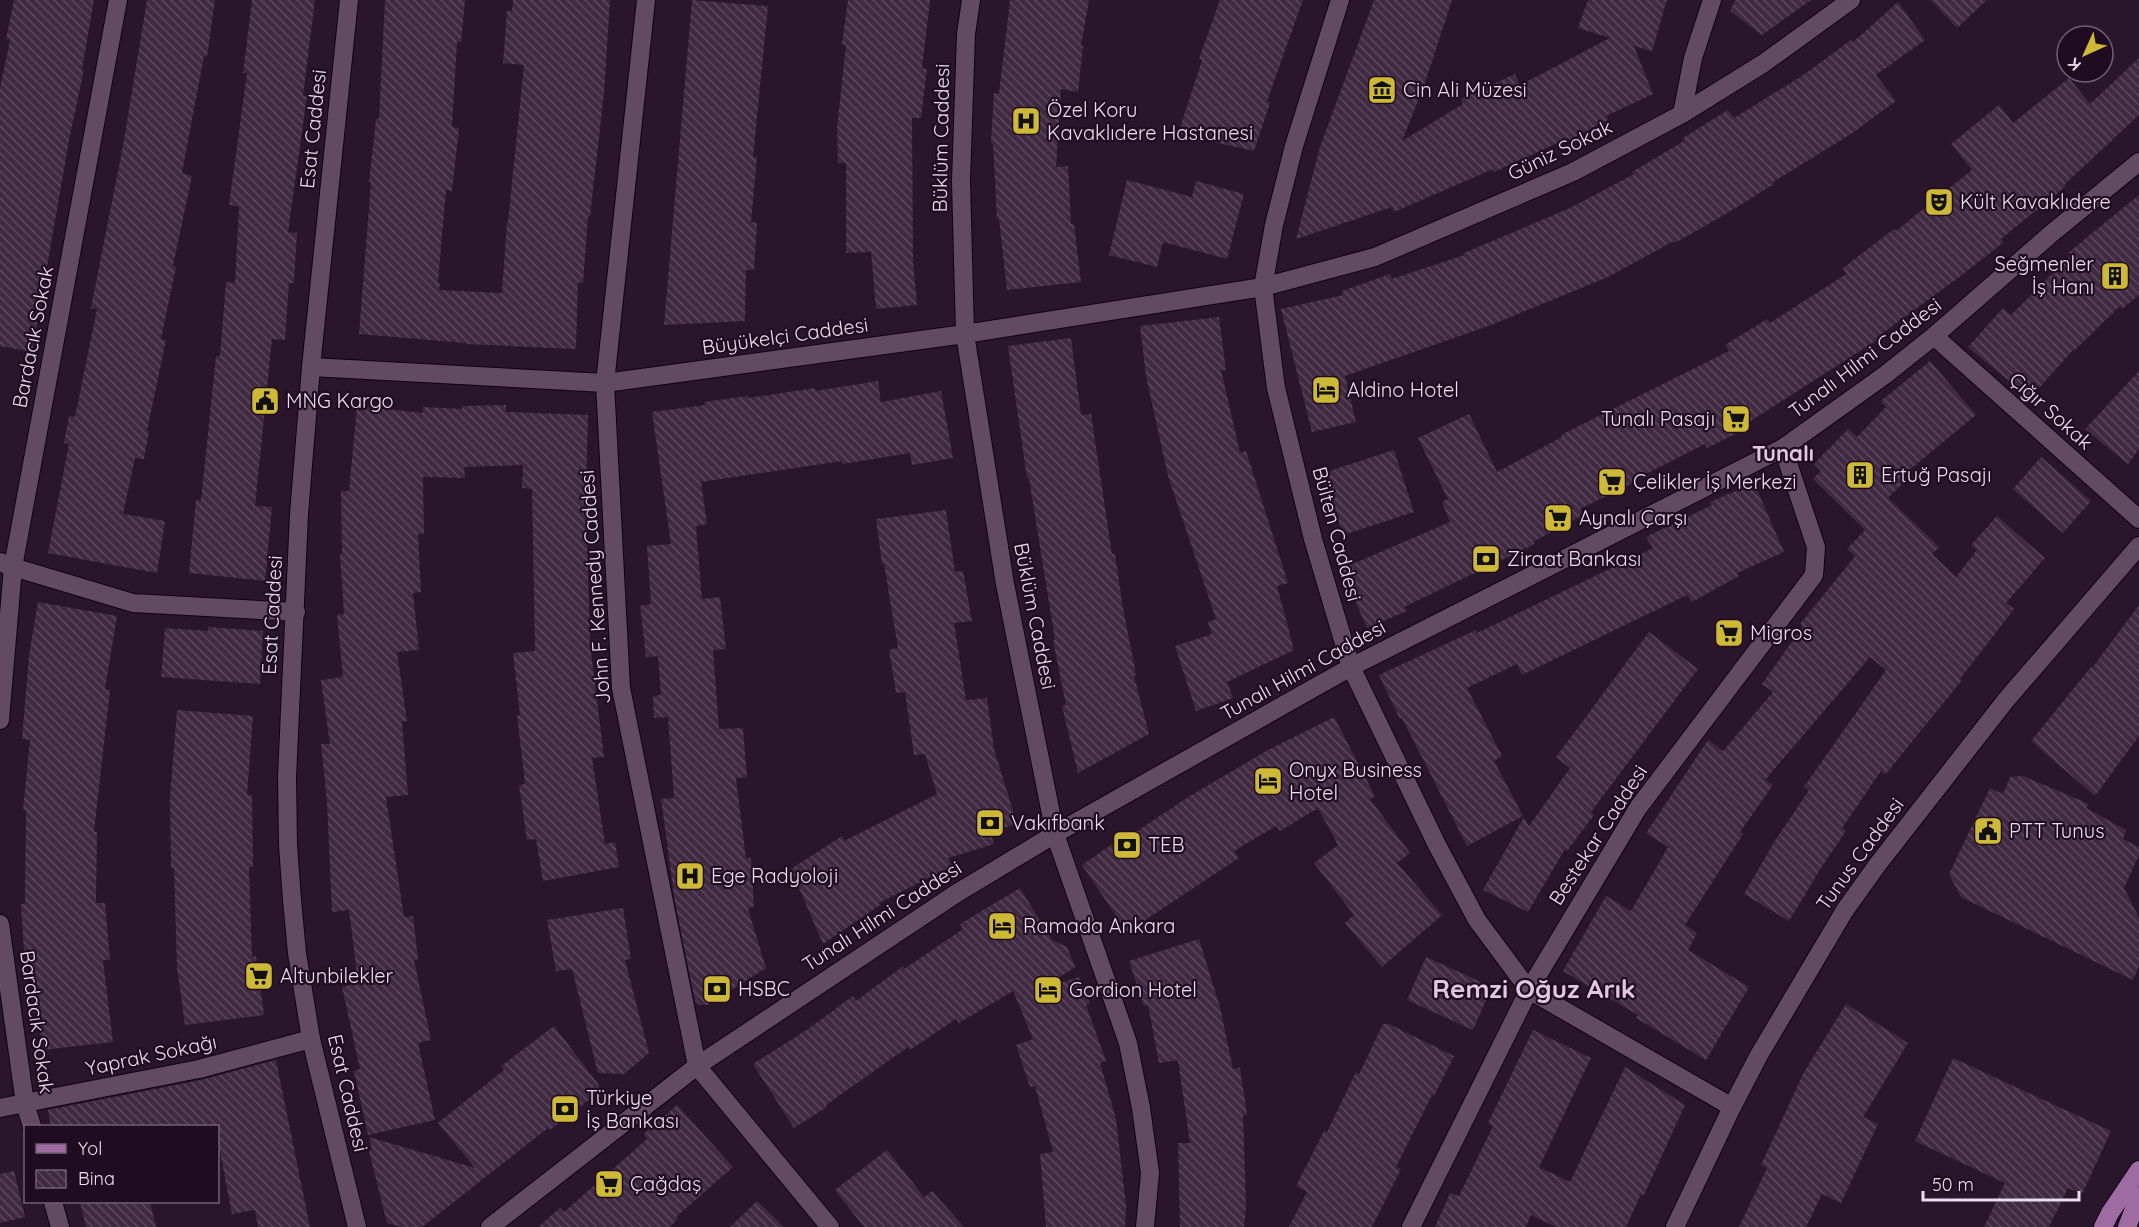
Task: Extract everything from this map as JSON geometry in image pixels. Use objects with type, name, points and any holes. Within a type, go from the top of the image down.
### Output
[{"type":"main road","points":[[2103,1227],[2139,1170]]},
{"type":"main road","points":[[2127,1227],[2139,1196]]},
{"type":"street","name":"Bardacık Sokak","points":[[0,720],[6,564],[118,0]]},
{"type":"street","name":"Esat Caddesi","points":[[349,0],[311,367],[299,514],[287,777],[288,845],[297,953],[311,1039],[357,1227]]},
{"type":"street","name":"John F. Kennedy Caddesi","points":[[646,0],[605,383],[621,688],[697,1065],[830,1227]]},
{"type":"street","name":"Büklüm Caddesi","points":[[971,0],[966,34],[961,181],[966,334],[1005,584],[1055,834],[1128,1043],[1150,1173],[1145,1227]]},
{"type":"street","name":"Bülten Caddesi","points":[[1340,0],[1294,146],[1274,225],[1263,287],[1276,388],[1313,539],[1351,667],[1437,845],[1477,920],[1529,990],[1732,1107]]},
{"type":"street","points":[[1683,114],[1693,58],[1712,0]]},
{"type":"street","name":"Güniz Sokak","points":[[1263,287],[1375,257],[1573,172],[1683,114],[1764,63],[1851,0]]},
{"type":"street","name":"Tunalı Hilmi Caddesi","points":[[490,1227],[697,1065],[957,893],[1055,834],[1351,667],[1783,448],[1885,375],[1934,336],[2052,233],[2139,162]]},
{"type":"street","name":"Büyükelçi Caddesi","points":[[311,367],[605,383],[966,334],[1263,287]]},
{"type":"street","name":"Çığır Sokak","points":[[1934,336],[2139,519]]},
{"type":"street","name":"Bestekar Caddesi","points":[[1411,1227],[1529,990],[1638,808],[1814,575],[1816,547],[1783,448]]},
{"type":"street","name":"Tunus Caddesi","points":[[1675,1227],[1732,1107],[1816,956],[1845,910],[2006,699],[2139,546]]},
{"type":"street","points":[[6,564],[133,603],[296,612]]},
{"type":"street","name":"Bardacık Sokak","points":[[0,924],[25,1104],[32,1125]]},
{"type":"street","name":"Yaprak Sokağı","points":[[0,1108],[199,1069],[311,1039]]},
{"type":"street","points":[[53,1203],[60,1227]]},
{"type":"building","points":[[14,0],[94,0],[82,69],[84,70],[70,135],[32,352],[0,346],[0,88],[10,40],[6,39]]},
{"type":"building","points":[[147,0],[215,0],[207,57],[204,56],[182,173],[192,176],[173,266],[176,267],[161,339],[166,340],[147,431],[149,432],[144,459],[135,458],[123,514],[165,521],[157,573],[48,553],[69,444],[64,443],[69,416],[75,417],[97,309],[91,308],[123,146]]},
{"type":"building","points":[[252,0],[315,0],[303,96],[307,96],[288,232],[297,233],[294,283],[289,283],[285,340],[272,339],[255,506],[272,507],[265,581],[189,573],[196,500],[201,500],[216,356],[220,356],[226,282],[235,283],[239,207],[229,205],[247,73],[243,73]]},
{"type":"building","points":[[385,0],[465,0],[461,42],[457,42],[452,127],[459,128],[452,191],[446,190],[439,290],[502,293],[507,222],[524,65],[503,63],[507,11],[512,11],[513,0],[610,0],[604,93],[590,217],[588,217],[583,283],[578,282],[576,349],[466,344],[359,334],[371,182],[369,182],[376,119],[379,119]]},
{"type":"building","points":[[692,0],[768,6],[753,157],[757,157],[751,222],[757,223],[754,270],[746,270],[745,321],[664,325]]},
{"type":"building","points":[[848,0],[930,0],[922,68],[927,69],[921,118],[912,118],[913,262],[917,305],[876,309],[871,252],[846,253],[846,163],[838,163],[837,127],[846,45],[842,44]]},
{"type":"building","points":[[1010,0],[1089,0],[1081,46],[1083,46],[1078,92],[1061,89],[1056,167],[1068,166],[1071,224],[1074,224],[1081,282],[1007,290],[999,219],[997,219],[993,143],[991,143],[994,93],[999,93]]},
{"type":"building","points":[[1220,0],[1303,0],[1267,101],[1270,103],[1254,151],[1178,134],[1202,60],[1199,59]]},
{"type":"building","points":[[1374,0],[1452,0],[1424,86],[1402,141],[1463,104],[1461,99],[1515,74],[1520,85],[1610,38],[1578,28],[1588,0],[1667,0],[1652,51],[1634,46],[1653,94],[1606,116],[1608,120],[1569,140],[1568,138],[1494,172],[1493,169],[1394,212],[1392,207],[1296,239],[1320,147]]},
{"type":"building","points":[[1735,0],[1811,0],[1762,35],[1730,11]]},
{"type":"building","points":[[1931,0],[1987,0],[1957,28]]},
{"type":"building","points":[[1898,2],[1925,40],[1876,75],[1896,101],[1851,134],[1729,212],[1608,277],[1491,325],[1345,376],[1356,422],[1312,432],[1281,309],[1343,295],[1342,291],[1390,274],[1392,279],[1464,255],[1464,253],[1570,208],[1634,174],[1632,172],[1684,141],[1683,138],[1728,110],[1734,118],[1802,76],[1851,40],[1852,43]]},
{"type":"building","points":[[2139,58],[2139,115],[2064,185],[2066,186],[2001,239],[2004,242],[1876,338],[1877,340],[1749,422],[1751,426],[1707,448],[1705,444],[1634,480],[1635,482],[1580,509],[1583,515],[1533,542],[1535,544],[1404,607],[1407,611],[1367,628],[1341,569],[1450,522],[1442,502],[1448,499],[1418,438],[1469,414],[1497,472],[1562,437],[1561,435],[1729,351],[1725,345],[1767,319],[1770,323],[1846,274],[1843,268],[1894,229],[1896,231],[1972,170],[1951,144],[1999,105],[2013,123],[2062,84],[2074,84],[2090,104],[2111,84],[2115,84],[2115,81]]},
{"type":"building","points":[[1127,180],[1192,197],[1196,181],[1244,194],[1227,259],[1163,242],[1157,267],[1109,255]]},
{"type":"building","points":[[2139,195],[2139,295],[2122,309],[2120,306],[2073,350],[2030,398],[1968,347],[2003,308],[2011,315],[2071,255],[2069,252]]},
{"type":"building","points":[[1219,317],[1226,370],[1221,370],[1240,453],[1246,451],[1288,583],[1277,586],[1294,650],[1227,682],[1233,698],[1196,711],[1175,646],[1212,634],[1208,622],[1216,619],[1168,476],[1146,376],[1140,326]]},
{"type":"building","points":[[1071,338],[1081,415],[1091,414],[1112,554],[1115,554],[1136,675],[1134,676],[1149,734],[1078,773],[1062,706],[1066,705],[1053,640],[1055,640],[1029,478],[1027,478],[1008,346]]},
{"type":"building","points":[[1930,361],[1976,415],[1902,476],[1906,480],[1888,498],[1939,547],[1932,554],[1956,577],[1977,550],[1971,545],[1997,516],[2045,558],[2006,603],[2014,609],[1960,679],[1962,680],[1885,775],[1881,771],[1842,828],[1846,831],[1789,921],[1744,894],[1776,839],[1809,790],[1804,787],[1886,670],[1870,657],[1765,780],[1773,785],[1740,832],[1743,834],[1685,925],[1697,933],[1688,950],[1749,987],[1706,1060],[1636,1018],[1638,1015],[1563,971],[1606,896],[1631,911],[1668,847],[1646,833],[1708,740],[1723,751],[1773,692],[1762,684],[1803,626],[1800,624],[1855,556],[1847,549],[1865,530],[1813,479],[1821,471],[1814,464],[1848,429],[1857,437],[1886,407],[1881,401]]},
{"type":"building","points":[[2139,371],[2139,449],[2128,464],[2085,429]]},
{"type":"building","points":[[878,381],[881,402],[941,391],[953,458],[912,465],[910,453],[701,482],[707,524],[696,526],[702,599],[720,597],[726,649],[713,650],[719,729],[743,728],[747,777],[736,778],[746,858],[751,858],[754,906],[748,909],[766,968],[707,1005],[699,1005],[695,1001],[675,902],[661,799],[674,798],[668,717],[654,718],[653,696],[661,695],[658,656],[646,657],[640,606],[651,604],[647,546],[671,544],[652,412],[705,405],[704,402],[815,388],[815,391]]},
{"type":"building","points":[[506,405],[506,412],[588,415],[586,493],[590,644],[604,757],[592,758],[605,844],[615,842],[619,867],[543,881],[536,839],[527,840],[519,785],[525,784],[513,653],[535,651],[532,489],[522,488],[523,465],[464,467],[465,478],[423,477],[424,534],[418,534],[421,592],[413,593],[419,650],[397,652],[407,721],[402,722],[408,795],[386,797],[404,917],[413,916],[418,960],[414,960],[431,1040],[418,1043],[435,1120],[368,1135],[354,1071],[360,1069],[342,987],[358,983],[349,910],[332,912],[327,802],[321,744],[330,744],[321,680],[343,677],[337,615],[344,614],[340,554],[342,554],[341,491],[349,491],[357,406],[423,413],[423,407],[462,409],[462,406]]},
{"type":"building","points":[[1394,450],[1414,512],[1343,535],[1323,473]]},
{"type":"building","points":[[2041,457],[2091,501],[2063,533],[2013,489]]},
{"type":"building","points":[[1754,483],[1784,552],[1737,573],[1739,576],[1692,602],[1687,595],[1522,675],[1517,664],[1467,688],[1502,756],[1494,761],[1523,816],[1467,846],[1379,675],[1476,630],[1477,633],[1653,548],[1646,537],[1712,505],[1710,502]]},
{"type":"building","points":[[946,510],[955,572],[963,571],[972,621],[954,623],[966,700],[987,698],[994,749],[1017,824],[990,832],[994,844],[948,858],[952,866],[879,903],[880,905],[823,944],[791,869],[842,836],[844,841],[937,794],[925,754],[914,755],[905,692],[896,693],[889,650],[898,648],[876,519]]},
{"type":"building","points":[[38,602],[117,616],[105,689],[110,690],[94,832],[97,832],[96,903],[105,903],[110,960],[103,960],[113,1042],[42,1050],[32,966],[25,967],[21,904],[25,904],[26,810],[23,810],[30,740],[22,739],[29,655]]},
{"type":"building","points":[[2139,605],[2139,736],[2095,796],[2031,741],[2092,668]]},
{"type":"building","points":[[208,627],[263,631],[260,684],[161,677],[165,628],[208,631]]},
{"type":"building","points":[[1649,632],[1698,669],[1591,812],[1594,815],[1567,851],[1565,849],[1528,912],[1483,890],[1524,817],[1529,826],[1570,768],[1556,757]]},
{"type":"building","points":[[177,710],[253,716],[247,795],[252,795],[253,867],[249,867],[252,957],[256,956],[264,1015],[185,1025],[177,967],[174,868],[171,868],[170,797]]},
{"type":"building","points":[[1334,717],[1375,796],[1370,799],[1410,853],[1397,863],[1442,915],[1382,967],[1345,923],[1354,915],[1314,863],[1338,845],[1318,808],[1280,831],[1276,826],[1234,851],[1239,858],[1127,932],[1082,865],[1133,830],[1134,833],[1190,796],[1268,750]]},
{"type":"building","points":[[2023,776],[2089,804],[2086,808],[2126,830],[2123,839],[2139,847],[2139,855],[2124,888],[2139,918],[2139,966],[2133,980],[1961,897],[1949,874],[1990,788],[2003,794],[2010,777]]},
{"type":"building","points":[[1020,888],[1052,940],[1067,947],[1075,967],[1042,989],[1079,977],[1090,1003],[1086,1005],[1106,1061],[1100,1063],[1116,1119],[1126,1205],[1125,1227],[1046,1227],[1040,1154],[1053,1152],[1035,1086],[1030,1087],[1016,1045],[1033,1039],[1013,991],[959,1023],[956,1019],[910,1050],[908,1047],[826,1105],[827,1107],[794,1128],[753,1064],[808,1029],[853,996],[856,1001],[903,966],[904,969],[963,929],[960,924]]},
{"type":"building","points":[[623,908],[631,959],[625,960],[649,1053],[624,1074],[598,1073],[572,969],[556,971],[547,920]]},
{"type":"building","points":[[1199,939],[1220,1007],[1233,1069],[1240,1068],[1247,1115],[1243,1115],[1246,1206],[1244,1227],[1180,1227],[1178,1143],[1190,1143],[1178,1060],[1159,1063],[1148,1005],[1144,1006],[1129,961]]},
{"type":"building","points":[[1426,957],[1492,987],[1473,1030],[1407,1000]]},
{"type":"building","points":[[1846,1004],[1908,1043],[1863,1117],[1878,1124],[1841,1203],[1822,1194],[1806,1227],[1739,1227],[1767,1168],[1761,1165],[1804,1072]]},
{"type":"building","points":[[1383,1024],[1389,1024],[1454,1056],[1396,1167],[1401,1169],[1372,1227],[1289,1227],[1307,1192],[1296,1186],[1324,1131],[1327,1132],[1356,1072],[1359,1074]]},
{"type":"building","points":[[554,1026],[599,1085],[599,1092],[550,1130],[548,1128],[422,1227],[401,1227],[387,1223],[369,1151],[372,1150],[369,1137],[475,1168],[438,1123],[504,1070],[501,1066]]},
{"type":"building","points":[[1533,1030],[1591,1058],[1539,1167],[1570,1182],[1625,1067],[1685,1105],[1644,1195],[1641,1194],[1626,1227],[1556,1227],[1531,1215],[1526,1227],[1435,1227],[1450,1193],[1459,1196],[1493,1126],[1488,1123]]},
{"type":"building","points":[[1953,1058],[2111,1131],[2082,1194],[2068,1188],[2049,1227],[1984,1227],[2005,1183],[1915,1141]]},
{"type":"building","points":[[276,1060],[310,1227],[258,1227],[255,1210],[232,1214],[219,1146],[219,1125],[51,1125],[48,1110],[201,1080]]},
{"type":"building","points":[[677,1105],[733,1167],[676,1217],[678,1219],[670,1227],[538,1227],[560,1208],[564,1212],[647,1139],[644,1134]]},
{"type":"building","points":[[887,1150],[924,1197],[932,1191],[964,1227],[864,1227],[835,1190]]},
{"type":"building","points":[[14,1171],[25,1217],[0,1223],[0,1174]]},
{"type":"building","points":[[757,1201],[784,1227],[730,1227]]},
{"type":"building","points":[[80,1203],[150,1203],[156,1227],[86,1227]]},
{"type":"place","name":"Cin Ali Müzesi","points":[[1382,90]]},
{"type":"place","name":"Özel Koru Kavaklıdere Hastanesi","points":[[1026,121]]},
{"type":"place","name":"Kült Kavaklıdere","points":[[1939,202]]},
{"type":"place","name":"Seğmenler İş Hanı","points":[[2115,276]]},
{"type":"place","name":"Aldino Hotel","points":[[1326,390]]},
{"type":"place","name":"MNG Kargo","points":[[265,401]]},
{"type":"place","name":"Tunalı Pasajı","points":[[1736,419]]},
{"type":"place","name":"Ertuğ Pasajı","points":[[1860,475]]},
{"type":"place","name":"Çelikler İş Merkezi","points":[[1612,482]]},
{"type":"place","name":"Aynalı Çarşı","points":[[1558,518]]},
{"type":"place","name":"Ziraat Bankası","points":[[1486,559]]},
{"type":"place","name":"Migros","points":[[1729,633]]},
{"type":"place","name":"Onyx Business Hotel","points":[[1268,781]]},
{"type":"place","name":"Vakıfbank","points":[[990,823]]},
{"type":"place","name":"PTT Tunus","points":[[1988,831]]},
{"type":"place","name":"TEB","points":[[1127,845]]},
{"type":"place","name":"Ege Radyoloji","points":[[690,876]]},
{"type":"place","name":"Ramada Ankara","points":[[1002,926]]},
{"type":"place","name":"Altunbilekler","points":[[259,976]]},
{"type":"place","name":"HSBC","points":[[717,989]]},
{"type":"place","name":"Gordion Hotel","points":[[1048,990]]},
{"type":"place","name":"Türkiye İş Bankası","points":[[565,1109]]},
{"type":"place","name":"Çağdaş","points":[[609,1184]]},
{"type":"district","name":"Tunalı","points":[[1783,453]]},
{"type":"district","name":"Remzi Oğuz Arık","points":[[1534,989]]}]
